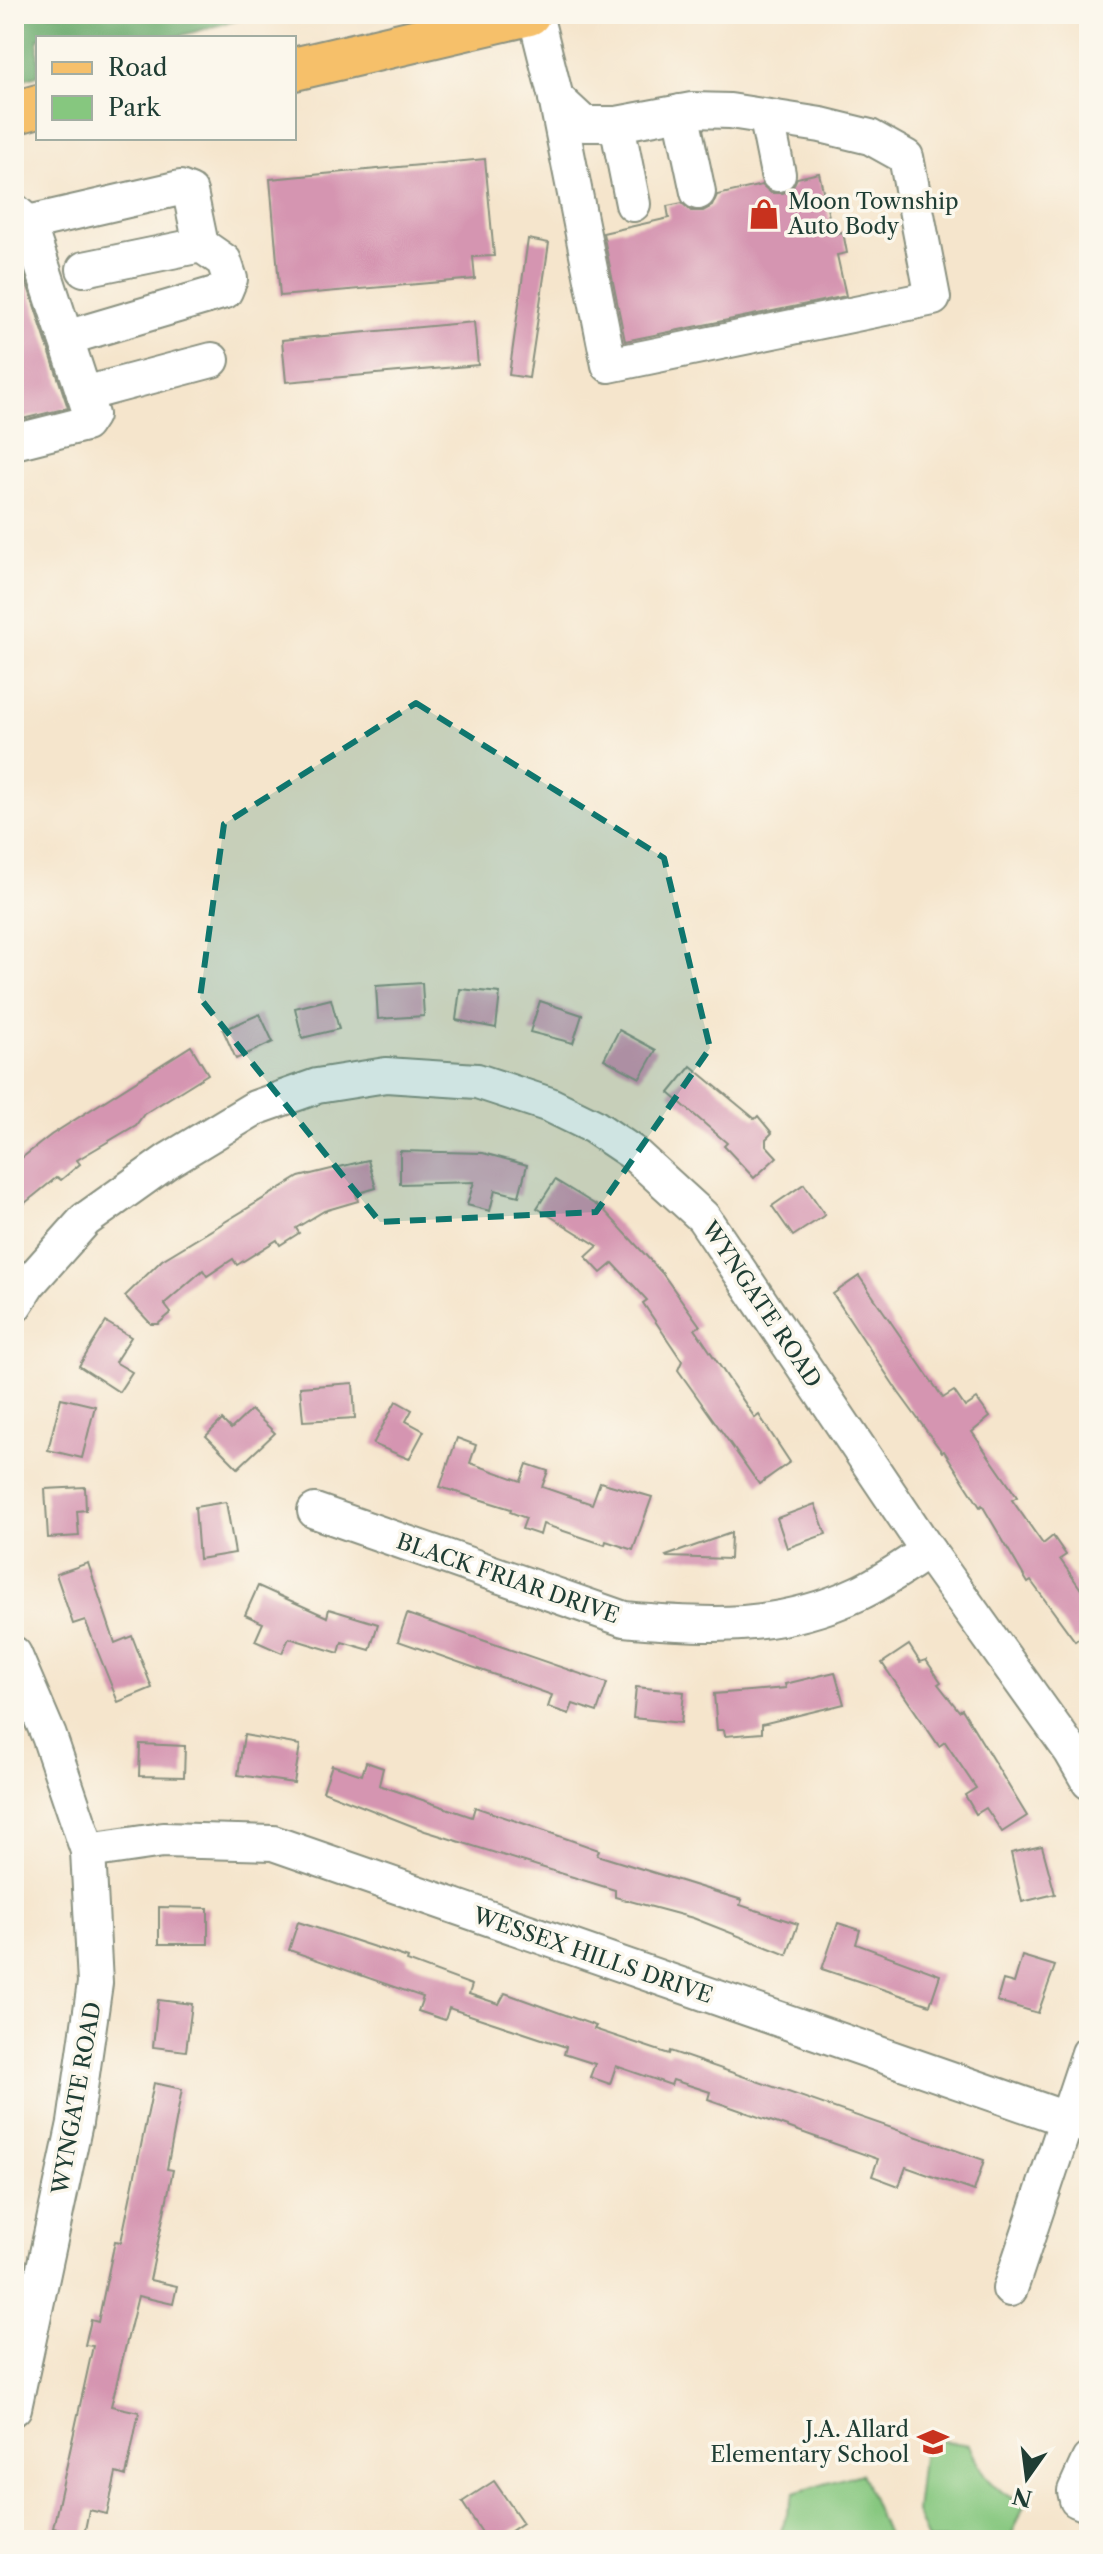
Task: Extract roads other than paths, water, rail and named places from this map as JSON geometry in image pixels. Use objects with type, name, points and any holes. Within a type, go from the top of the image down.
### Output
[{"type":"main road","points":[[296,39],[403,14]]},
{"type":"main road","points":[[296,69],[532,14]]},
{"type":"main road","points":[[14,113],[36,107]]},
{"type":"main road","points":[[14,143],[36,137]]},
{"type":"street","points":[[532,14],[556,98],[609,365],[933,298],[906,157],[870,137],[821,125],[730,111],[681,112],[617,124],[584,124],[556,98]]},
{"type":"street","points":[[681,112],[698,192]]},
{"type":"street","points":[[767,119],[778,174]]},
{"type":"street","points":[[617,124],[633,204]]},
{"type":"street","points":[[14,442],[85,424],[91,415],[21,217],[180,188],[190,192],[201,245],[224,261],[230,279],[225,291],[66,338]]},
{"type":"street","points":[[84,269],[201,245]]},
{"type":"street","points":[[84,394],[212,360]]},
{"type":"street","name":"WYNGATE ROAD","points":[[14,1306],[28,1284],[85,1220],[169,1160],[255,1108],[317,1086],[386,1075],[477,1081],[550,1105],[593,1126],[633,1153],[703,1217],[928,1551],[1024,1683],[1089,1782]]},
{"type":"street","name":"BLACK FRIAR DRIVE","points":[[315,1511],[624,1619],[656,1622],[723,1626],[783,1620],[860,1593],[928,1551]]},
{"type":"street","name":"WYNGATE ROAD","points":[[14,1654],[49,1736],[88,1851],[95,1983],[88,2053],[14,2408]]},
{"type":"street","name":"WESSEX HILLS DRIVE","points":[[88,1851],[163,1840],[273,1843],[1078,2124]]},
{"type":"street","points":[[1010,2289],[1078,2124],[1089,2053]]},
{"type":"street","points":[[1082,2498],[1089,2460]]},
{"type":"place","name":"Moon Township Auto Body","points":[[764,214]]},
{"type":"place","name":"J.A. Allard Elementary School","points":[[933,2442]]}]
